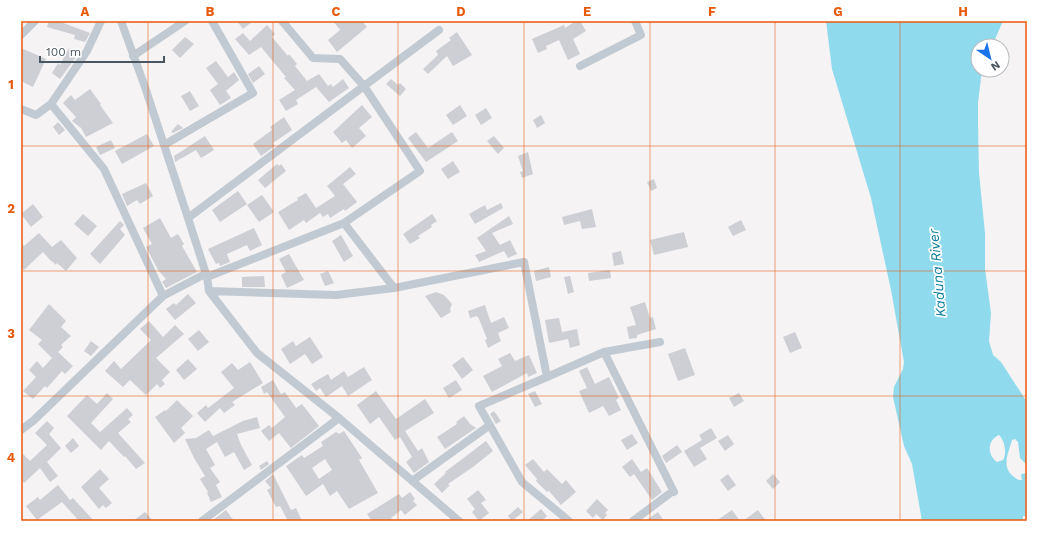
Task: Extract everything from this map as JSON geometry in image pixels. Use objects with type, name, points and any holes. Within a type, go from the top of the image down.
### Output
[{"type":"street","points":[[21,35],[35,21]]},
{"type":"street","points":[[21,109],[36,115],[51,104],[87,51],[101,21]]},
{"type":"street","points":[[121,21],[188,218],[206,276],[209,291],[257,353],[339,418],[459,521]]},
{"type":"street","points":[[133,56],[185,21]]},
{"type":"street","points":[[164,145],[253,93],[212,21]]},
{"type":"street","points":[[21,430],[33,421],[163,296],[206,276],[344,223],[420,171],[364,86],[340,59],[313,58],[282,21]]},
{"type":"street","points":[[580,66],[641,35],[635,21]]},
{"type":"street","points":[[188,218],[439,30]]},
{"type":"street","points":[[51,104],[104,169],[163,296]]},
{"type":"street","points":[[344,223],[394,288]]},
{"type":"street","points":[[209,291],[336,295],[394,288],[524,262],[547,377]]},
{"type":"street","points":[[569,521],[522,482],[479,406],[604,352],[660,342]]},
{"type":"street","points":[[604,352],[672,493],[633,521]]},
{"type":"street","points":[[202,521],[339,418]]},
{"type":"street","points":[[412,481],[490,425]]},
{"type":"water","name":"Kaduna River","points":[[826,21],[1003,21],[996,38],[970,38],[970,78],[981,78],[978,103],[979,173],[985,233],[985,269],[991,313],[989,341],[993,355],[1001,362],[1027,402],[1027,465],[1020,458],[1018,442],[1015,439],[1012,440],[1006,463],[1009,472],[1019,480],[1022,480],[1021,474],[1027,473],[1027,516],[1023,516],[1023,521],[922,521],[912,464],[904,446],[893,397],[894,387],[903,369],[904,362],[891,290],[871,198],[832,69]],"holes":[[[999,435],[1004,444],[1005,454],[1003,460],[997,462],[991,456],[990,444],[992,440]]]},
{"type":"building","points":[[49,21],[58,21],[90,33],[85,42],[74,39],[75,35],[47,27]]},
{"type":"building","points":[[237,21],[253,21],[243,29]]},
{"type":"building","points":[[333,21],[362,21],[367,27],[337,52],[328,40],[340,30]]},
{"type":"building","points":[[576,21],[580,21],[586,31],[573,39],[580,54],[568,60],[559,40],[546,46],[547,49],[538,53],[532,39],[564,25],[565,28]]},
{"type":"building","points":[[267,25],[275,34],[272,37],[297,64],[295,66],[307,81],[319,74],[328,86],[331,84],[333,87],[343,79],[349,88],[329,102],[316,87],[296,100],[298,104],[286,111],[279,100],[295,90],[284,78],[286,77],[261,47],[249,55],[235,39],[243,33],[250,41]]},
{"type":"building","points":[[457,32],[472,55],[453,66],[447,56],[428,74],[423,69],[438,55],[436,51],[451,40],[449,38]]},
{"type":"building","points":[[185,37],[194,44],[180,58],[172,50]]},
{"type":"building","points":[[21,48],[46,59],[33,87],[21,81]]},
{"type":"building","points":[[69,48],[79,53],[60,79],[52,73],[58,63],[60,65]]},
{"type":"building","points":[[216,61],[228,77],[234,72],[239,80],[226,91],[231,98],[220,105],[210,90],[218,84],[206,68]]},
{"type":"building","points":[[259,66],[265,74],[253,83],[248,74]]},
{"type":"building","points":[[391,79],[398,85],[400,83],[406,89],[400,96],[386,84]]},
{"type":"building","points":[[90,89],[113,123],[86,137],[81,128],[72,121],[76,117],[63,103],[71,95],[75,100]]},
{"type":"building","points":[[190,91],[199,106],[190,111],[181,96]]},
{"type":"building","points":[[362,105],[372,117],[359,128],[366,136],[352,148],[346,140],[342,143],[333,132]]},
{"type":"building","points":[[460,105],[467,116],[453,125],[446,115]]},
{"type":"building","points":[[486,108],[492,118],[481,125],[475,115]]},
{"type":"building","points":[[541,115],[545,123],[537,128],[533,120]]},
{"type":"building","points":[[284,117],[292,130],[273,143],[275,146],[261,156],[253,144],[272,130],[270,127]]},
{"type":"building","points":[[58,122],[65,130],[59,135],[53,127]]},
{"type":"building","points":[[178,124],[183,128],[173,133],[171,132]]},
{"type":"building","points":[[416,132],[428,148],[452,132],[458,141],[426,162],[408,138]]},
{"type":"building","points":[[147,134],[154,146],[122,164],[115,151]]},
{"type":"building","points":[[205,136],[214,150],[201,158],[196,150],[175,162],[174,156]]},
{"type":"building","points":[[494,136],[504,148],[498,154],[487,141]]},
{"type":"building","points":[[111,140],[115,148],[100,155],[96,147]]},
{"type":"building","points":[[528,152],[533,174],[522,178],[520,172],[523,171],[518,156]]},
{"type":"building","points":[[453,161],[460,172],[448,179],[441,169]]},
{"type":"building","points":[[277,164],[279,166],[281,164],[286,171],[265,188],[258,180]]},
{"type":"building","points":[[350,167],[356,174],[343,184],[357,202],[345,211],[344,209],[330,218],[328,214],[323,217],[320,213],[306,223],[304,220],[289,230],[278,212],[298,200],[297,198],[306,193],[316,208],[335,196],[327,186]]},
{"type":"building","points":[[654,179],[657,188],[651,191],[647,182]]},
{"type":"building","points":[[146,183],[153,196],[140,204],[137,200],[127,206],[122,194]]},
{"type":"building","points":[[238,191],[247,204],[220,222],[212,210]]},
{"type":"building","points":[[262,195],[274,212],[259,222],[247,205]]},
{"type":"building","points":[[501,203],[503,208],[475,224],[469,214],[485,205],[487,210]]},
{"type":"building","points":[[33,204],[43,217],[31,227],[21,214]]},
{"type":"building","points":[[592,209],[596,227],[582,229],[580,221],[564,225],[562,217]]},
{"type":"building","points":[[83,214],[97,226],[88,236],[74,224]]},
{"type":"building","points":[[432,214],[437,221],[431,225],[432,227],[418,236],[420,238],[410,244],[403,234]]},
{"type":"building","points":[[509,216],[513,224],[492,233],[500,245],[510,240],[517,254],[508,258],[504,251],[479,262],[475,255],[486,251],[477,238]]},
{"type":"building","points":[[160,218],[171,238],[178,234],[184,244],[182,246],[197,272],[166,288],[162,282],[166,279],[158,270],[146,247],[152,244],[143,228]]},
{"type":"building","points":[[741,220],[746,230],[733,236],[728,227]]},
{"type":"building","points":[[120,221],[124,225],[120,229],[125,235],[100,264],[90,254]]},
{"type":"building","points":[[254,228],[262,245],[250,251],[247,245],[227,254],[230,262],[220,266],[219,263],[216,264],[208,249]]},
{"type":"building","points":[[684,232],[688,247],[654,255],[650,240]]},
{"type":"building","points":[[39,233],[52,247],[61,240],[77,258],[66,271],[57,263],[56,265],[51,261],[43,252],[24,270],[21,267],[21,242],[24,246]]},
{"type":"building","points":[[341,235],[353,256],[344,262],[332,241]]},
{"type":"building","points":[[621,251],[624,264],[614,266],[612,253]]},
{"type":"building","points":[[289,254],[304,280],[287,288],[281,275],[286,272],[279,259]]},
{"type":"building","points":[[549,267],[551,277],[536,281],[534,271]]},
{"type":"building","points":[[610,270],[611,278],[589,281],[588,273]]},
{"type":"building","points":[[328,271],[334,283],[325,286],[320,274]]},
{"type":"building","points":[[264,276],[265,287],[242,287],[242,277]]},
{"type":"building","points":[[570,276],[574,292],[568,294],[564,277]]},
{"type":"building","points":[[436,292],[444,295],[452,304],[450,309],[451,312],[441,318],[425,296]]},
{"type":"building","points":[[188,294],[196,303],[175,320],[166,309],[174,303],[176,305]]},
{"type":"building","points":[[645,302],[650,318],[653,317],[656,329],[637,335],[637,338],[629,339],[627,327],[636,325],[630,307]]},
{"type":"building","points":[[49,304],[66,321],[61,327],[71,336],[61,345],[63,347],[58,352],[73,366],[65,374],[62,371],[47,388],[45,386],[33,399],[23,391],[36,377],[29,370],[37,361],[43,368],[52,358],[38,344],[42,340],[29,330]]},
{"type":"building","points":[[485,305],[491,323],[504,317],[509,328],[498,333],[501,341],[488,348],[485,340],[487,339],[479,319],[477,316],[470,318],[468,311]]},
{"type":"building","points":[[559,318],[562,332],[577,329],[580,345],[570,348],[568,339],[549,343],[545,320]]},
{"type":"building","points":[[149,321],[163,337],[175,325],[184,334],[156,358],[170,372],[162,380],[165,384],[160,388],[157,384],[146,395],[130,380],[123,387],[105,371],[114,361],[121,369],[151,340],[140,329]]},
{"type":"building","points":[[199,330],[209,342],[198,351],[188,339]]},
{"type":"building","points":[[795,332],[802,348],[790,353],[783,337]]},
{"type":"building","points":[[310,337],[323,357],[312,364],[305,354],[290,364],[281,349],[293,341],[296,346]]},
{"type":"building","points":[[91,341],[99,347],[91,356],[84,351]]},
{"type":"building","points":[[685,348],[695,375],[678,381],[668,354]]},
{"type":"building","points":[[510,353],[515,361],[529,355],[537,373],[528,377],[527,373],[492,392],[483,376],[502,366],[498,359]]},
{"type":"building","points":[[463,357],[473,370],[462,379],[452,365]]},
{"type":"building","points":[[188,359],[197,369],[184,380],[176,370]]},
{"type":"building","points":[[250,362],[263,383],[232,402],[235,405],[224,413],[220,408],[205,422],[197,413],[206,405],[208,408],[234,388],[221,372],[232,363],[238,370]]},
{"type":"building","points":[[364,367],[372,380],[348,396],[342,386],[326,397],[320,388],[316,391],[311,384],[328,374],[331,380],[344,371],[348,377]]},
{"type":"building","points":[[587,367],[595,384],[609,377],[619,398],[616,400],[621,410],[609,416],[603,406],[589,413],[579,391],[587,388],[579,371]]},
{"type":"building","points":[[273,380],[281,394],[285,392],[296,408],[302,404],[319,426],[291,448],[279,433],[269,441],[261,431],[269,425],[272,428],[285,417],[267,392],[264,394],[261,387]]},
{"type":"building","points":[[456,380],[462,390],[449,398],[443,388]]},
{"type":"building","points":[[376,391],[396,419],[425,399],[434,413],[405,431],[418,451],[422,448],[429,462],[414,473],[406,462],[412,457],[400,437],[395,440],[379,417],[370,424],[357,405]]},
{"type":"building","points":[[535,391],[542,404],[535,407],[528,394]]},
{"type":"building","points":[[107,393],[113,399],[91,423],[100,432],[127,408],[133,415],[128,419],[131,422],[118,433],[145,463],[136,469],[109,441],[101,450],[67,416],[87,395],[97,404]]},
{"type":"building","points":[[739,393],[744,401],[734,407],[729,398]]},
{"type":"building","points":[[177,400],[193,416],[181,428],[185,433],[174,443],[155,417],[165,410],[166,411]]},
{"type":"building","points":[[494,411],[501,421],[496,424],[490,414]]},
{"type":"building","points":[[464,416],[470,424],[476,428],[445,449],[437,437],[457,424],[456,422]]},
{"type":"building","points":[[257,417],[260,428],[237,434],[252,465],[244,470],[234,452],[225,457],[217,442],[206,449],[215,465],[210,468],[220,482],[216,485],[222,497],[211,502],[207,493],[208,492],[200,479],[205,476],[185,439],[196,438],[209,430],[213,436],[243,421]]},
{"type":"building","points":[[47,421],[54,428],[49,434],[61,448],[47,462],[58,476],[50,482],[40,468],[24,483],[21,479],[21,452],[30,461],[47,445],[35,433]]},
{"type":"building","points":[[711,428],[717,438],[700,448],[707,459],[694,467],[684,451],[702,440],[699,435]]},
{"type":"building","points":[[344,431],[362,458],[359,460],[378,493],[349,509],[337,491],[330,496],[323,484],[306,496],[286,466],[302,455],[304,458],[323,446],[321,442],[336,432],[339,434]],"holes":[[[325,459],[332,470],[319,479],[312,468]]]},
{"type":"building","points":[[632,434],[638,443],[627,450],[621,440]]},
{"type":"building","points":[[728,435],[734,444],[725,451],[718,441]]},
{"type":"building","points":[[73,438],[79,446],[71,453],[65,446]]},
{"type":"building","points":[[486,441],[493,451],[448,484],[450,485],[442,493],[434,484],[446,473],[445,472]]},
{"type":"building","points":[[677,445],[682,452],[666,463],[662,456]]},
{"type":"building","points":[[533,459],[544,472],[547,469],[562,484],[566,480],[576,492],[561,505],[549,491],[547,492],[536,481],[537,479],[525,465]]},
{"type":"building","points":[[632,459],[641,472],[647,468],[662,492],[652,500],[634,474],[630,477],[622,467]]},
{"type":"building","points":[[267,461],[269,464],[261,470],[259,466]]},
{"type":"building","points":[[100,469],[109,479],[99,488],[112,503],[106,508],[103,505],[99,509],[81,487]]},
{"type":"building","points":[[273,474],[291,510],[296,508],[302,521],[288,521],[280,506],[276,507],[267,490],[271,488],[265,481]]},
{"type":"building","points":[[728,474],[736,485],[728,491],[720,480]]},
{"type":"building","points":[[773,474],[780,482],[773,489],[766,481]]},
{"type":"building","points":[[58,485],[70,500],[73,498],[94,521],[79,521],[62,502],[37,520],[26,506],[38,497],[40,500]]},
{"type":"building","points":[[478,490],[486,500],[481,503],[489,513],[479,521],[472,512],[475,509],[467,499]]},
{"type":"building","points":[[410,492],[415,499],[413,501],[417,505],[405,515],[401,510],[391,518],[393,521],[372,521],[367,514],[399,494],[402,498]]},
{"type":"building","points":[[597,499],[608,510],[605,513],[607,515],[603,520],[596,514],[593,518],[586,511]]},
{"type":"building","points":[[518,507],[523,512],[512,521],[508,516]]},
{"type":"building","points":[[541,509],[547,516],[542,521],[527,521]]},
{"type":"building","points":[[226,510],[234,521],[211,521],[213,520]]},
{"type":"building","points":[[732,510],[740,521],[716,521]]},
{"type":"building","points":[[758,510],[766,521],[743,521]]},
{"type":"building","points":[[145,512],[153,521],[133,521]]},
{"type":"building","points":[[658,512],[664,521],[645,521]]}]
